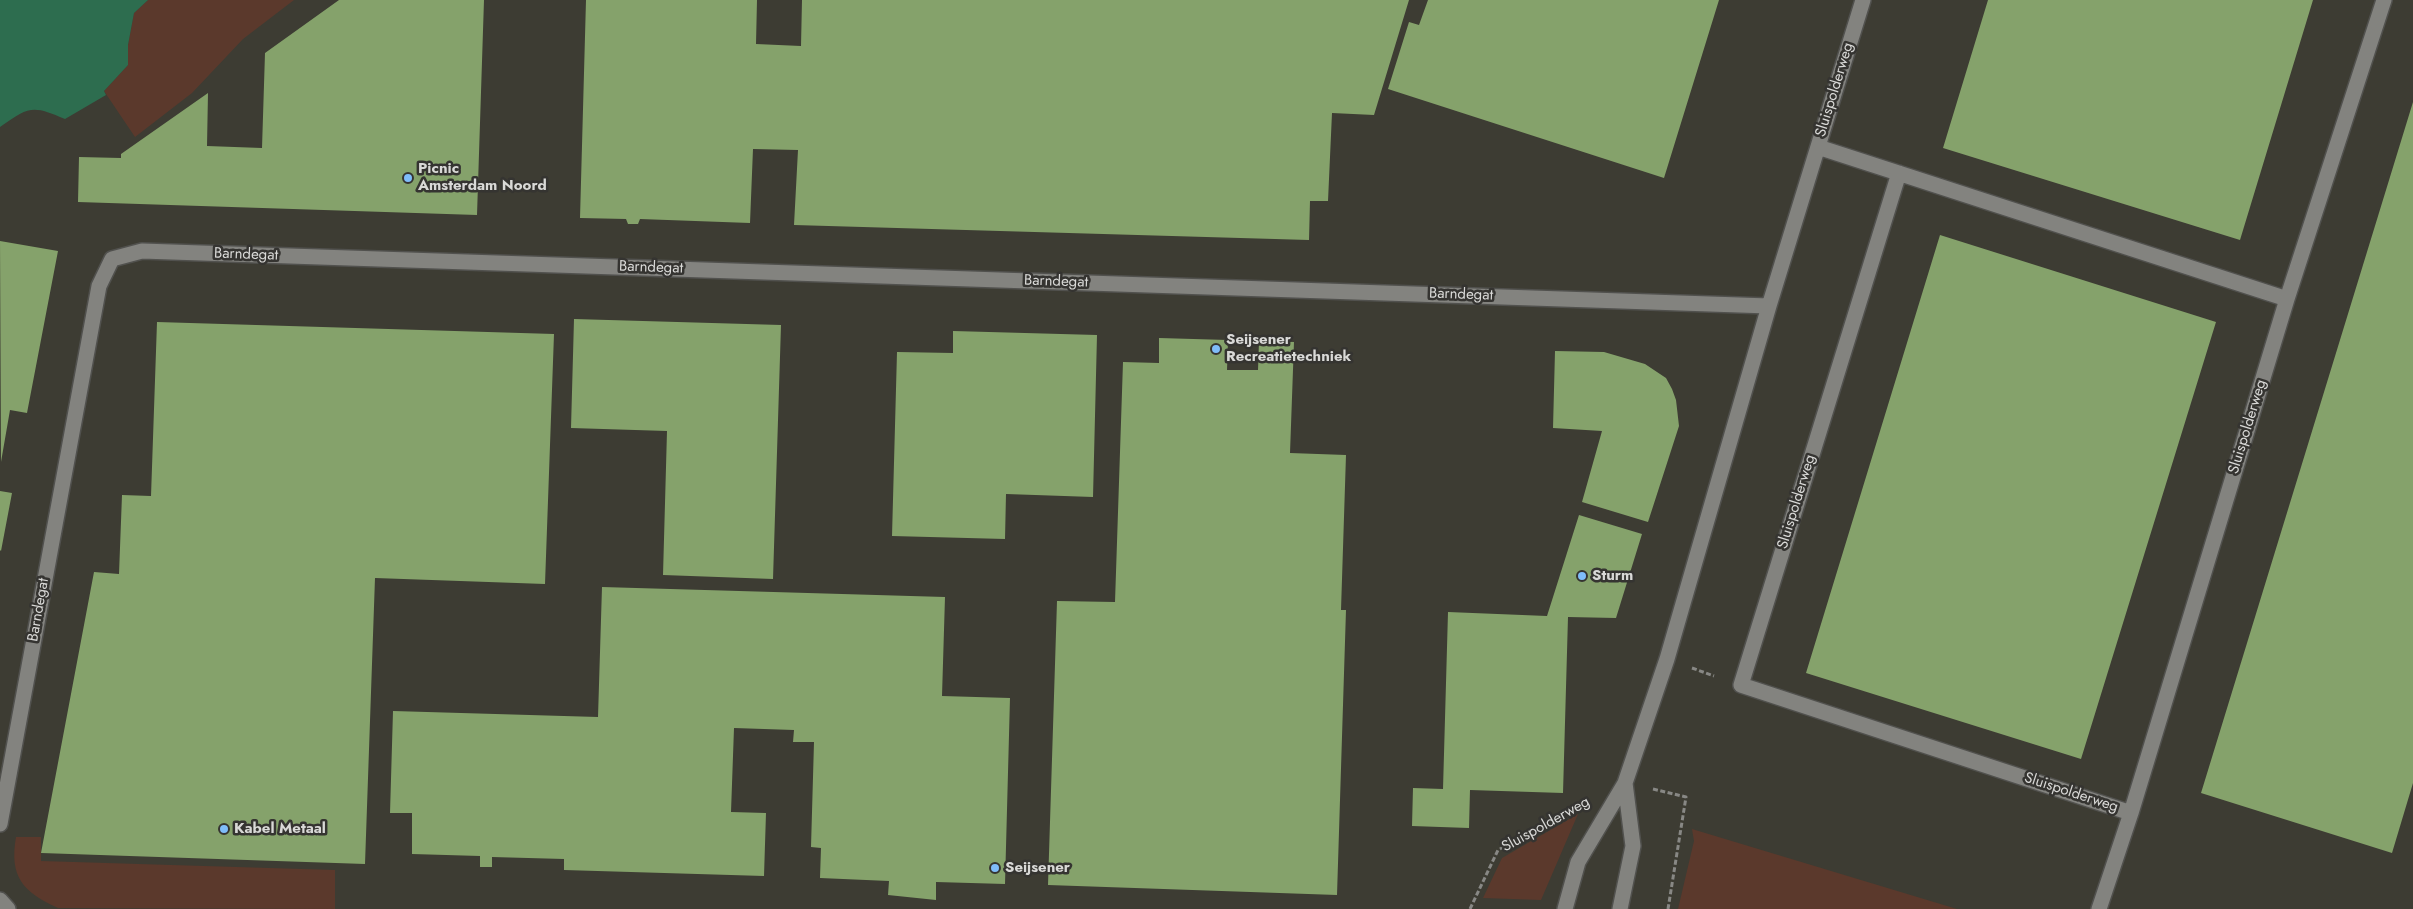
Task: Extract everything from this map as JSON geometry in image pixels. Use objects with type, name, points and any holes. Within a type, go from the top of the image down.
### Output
[{"type":"street","name":"Sluispolderweg","points":[[1565,909],[1578,862],[1625,783],[1667,659],[1769,306],[1863,0]]},
{"type":"street","name":"Sluispolderweg","points":[[1899,173],[1741,685],[2131,812],[2286,299],[2384,0]]},
{"type":"street","points":[[1818,147],[2286,299]]},
{"type":"street","name":"Barndegat","points":[[0,824],[99,286],[112,259],[142,251],[1769,306]]},
{"type":"street","name":"Sluispolderweg","points":[[1620,909],[1633,846],[1625,783]]},
{"type":"street","points":[[2099,909],[2131,812]]},
{"type":"street","points":[[0,900],[8,909]]},
{"type":"path","points":[[1667,659],[1741,685]]},
{"type":"path","points":[[1625,783],[1686,797],[1668,909]]},
{"type":"path","name":"Sluispolderweg","points":[[1470,909],[1498,850],[1585,803]]},
{"type":"shaded area","points":[[0,0],[2413,0],[2413,909],[0,909]]},
{"type":"shaded area","points":[[0,0],[148,0],[134,13],[128,45],[128,65],[104,91],[106,95],[65,119],[45,111],[31,110],[18,115],[0,127]]},
{"type":"shaded area","points":[[148,0],[294,0],[243,39],[192,93],[135,137],[104,91],[128,65],[128,45],[134,13]]},
{"type":"shaded area","points":[[1578,814],[1541,900],[1483,898],[1502,858]]},
{"type":"shaded area","points":[[1692,829],[1957,909],[1678,909],[1694,841]]},
{"type":"shaded area","points":[[16,837],[41,837],[41,861],[335,870],[335,909],[58,908],[36,896],[21,882],[15,863]]},
{"type":"building","points":[[339,0],[484,0],[477,215],[78,202],[79,157],[121,158],[121,154],[208,93],[207,146],[262,148],[265,53]]},
{"type":"building","points":[[586,0],[757,0],[756,44],[801,46],[802,0],[1409,0],[1374,115],[1332,113],[1328,201],[1310,201],[1309,240],[794,225],[798,150],[753,149],[750,223],[640,219],[638,224],[628,224],[626,219],[580,218]]},
{"type":"building","points":[[1428,0],[1719,0],[1664,178],[1388,89],[1409,22],[1419,25]]},
{"type":"building","points":[[1988,0],[2313,0],[2240,240],[1943,148]]},
{"type":"building","points":[[2413,102],[2413,783],[2392,853],[2201,793]]},
{"type":"building","points":[[1940,235],[2216,322],[2081,759],[1806,673]]},
{"type":"building","points":[[0,241],[58,251],[27,413],[10,410],[1,462]]},
{"type":"building","points":[[574,319],[781,325],[773,579],[663,575],[667,431],[571,428]]},
{"type":"building","points":[[157,322],[554,334],[545,584],[375,578],[365,864],[41,853],[94,572],[119,574],[122,495],[151,496]]},
{"type":"building","points":[[953,331],[1097,335],[1093,497],[1006,494],[1005,539],[892,536],[897,352],[953,353]]},
{"type":"building","points":[[1159,338],[1228,340],[1227,370],[1258,370],[1259,341],[1294,342],[1290,453],[1346,455],[1341,610],[1346,610],[1337,895],[1048,885],[1057,601],[1115,602],[1123,362],[1159,363]]},
{"type":"building","points":[[1555,351],[1604,352],[1645,364],[1666,378],[1672,389],[1676,400],[1679,426],[1648,522],[1582,502],[1602,431],[1553,428]]},
{"type":"building","points":[[0,491],[12,493],[1,551],[0,550]]},
{"type":"building","points":[[1579,515],[1642,534],[1616,618],[1568,617],[1563,793],[1470,790],[1469,828],[1412,826],[1413,788],[1443,789],[1448,612],[1547,616]]},
{"type":"building","points":[[602,587],[945,597],[942,696],[1010,698],[1005,884],[936,882],[936,900],[888,895],[889,881],[820,878],[821,848],[811,847],[814,742],[793,742],[794,730],[734,728],[731,812],[766,813],[764,876],[564,870],[564,859],[492,857],[492,867],[480,867],[480,856],[412,854],[412,813],[390,813],[393,711],[598,717]]},
{"type":"place","name":"Picnic Amsterdam Noord","points":[[408,178]]},
{"type":"place","name":"Seijsener Recreatietechniek","points":[[1216,349]]},
{"type":"place","name":"Sturm","points":[[1582,576]]},
{"type":"place","name":"Kabel Metaal","points":[[224,829]]},
{"type":"place","name":"Seijsener","points":[[995,868]]}]
